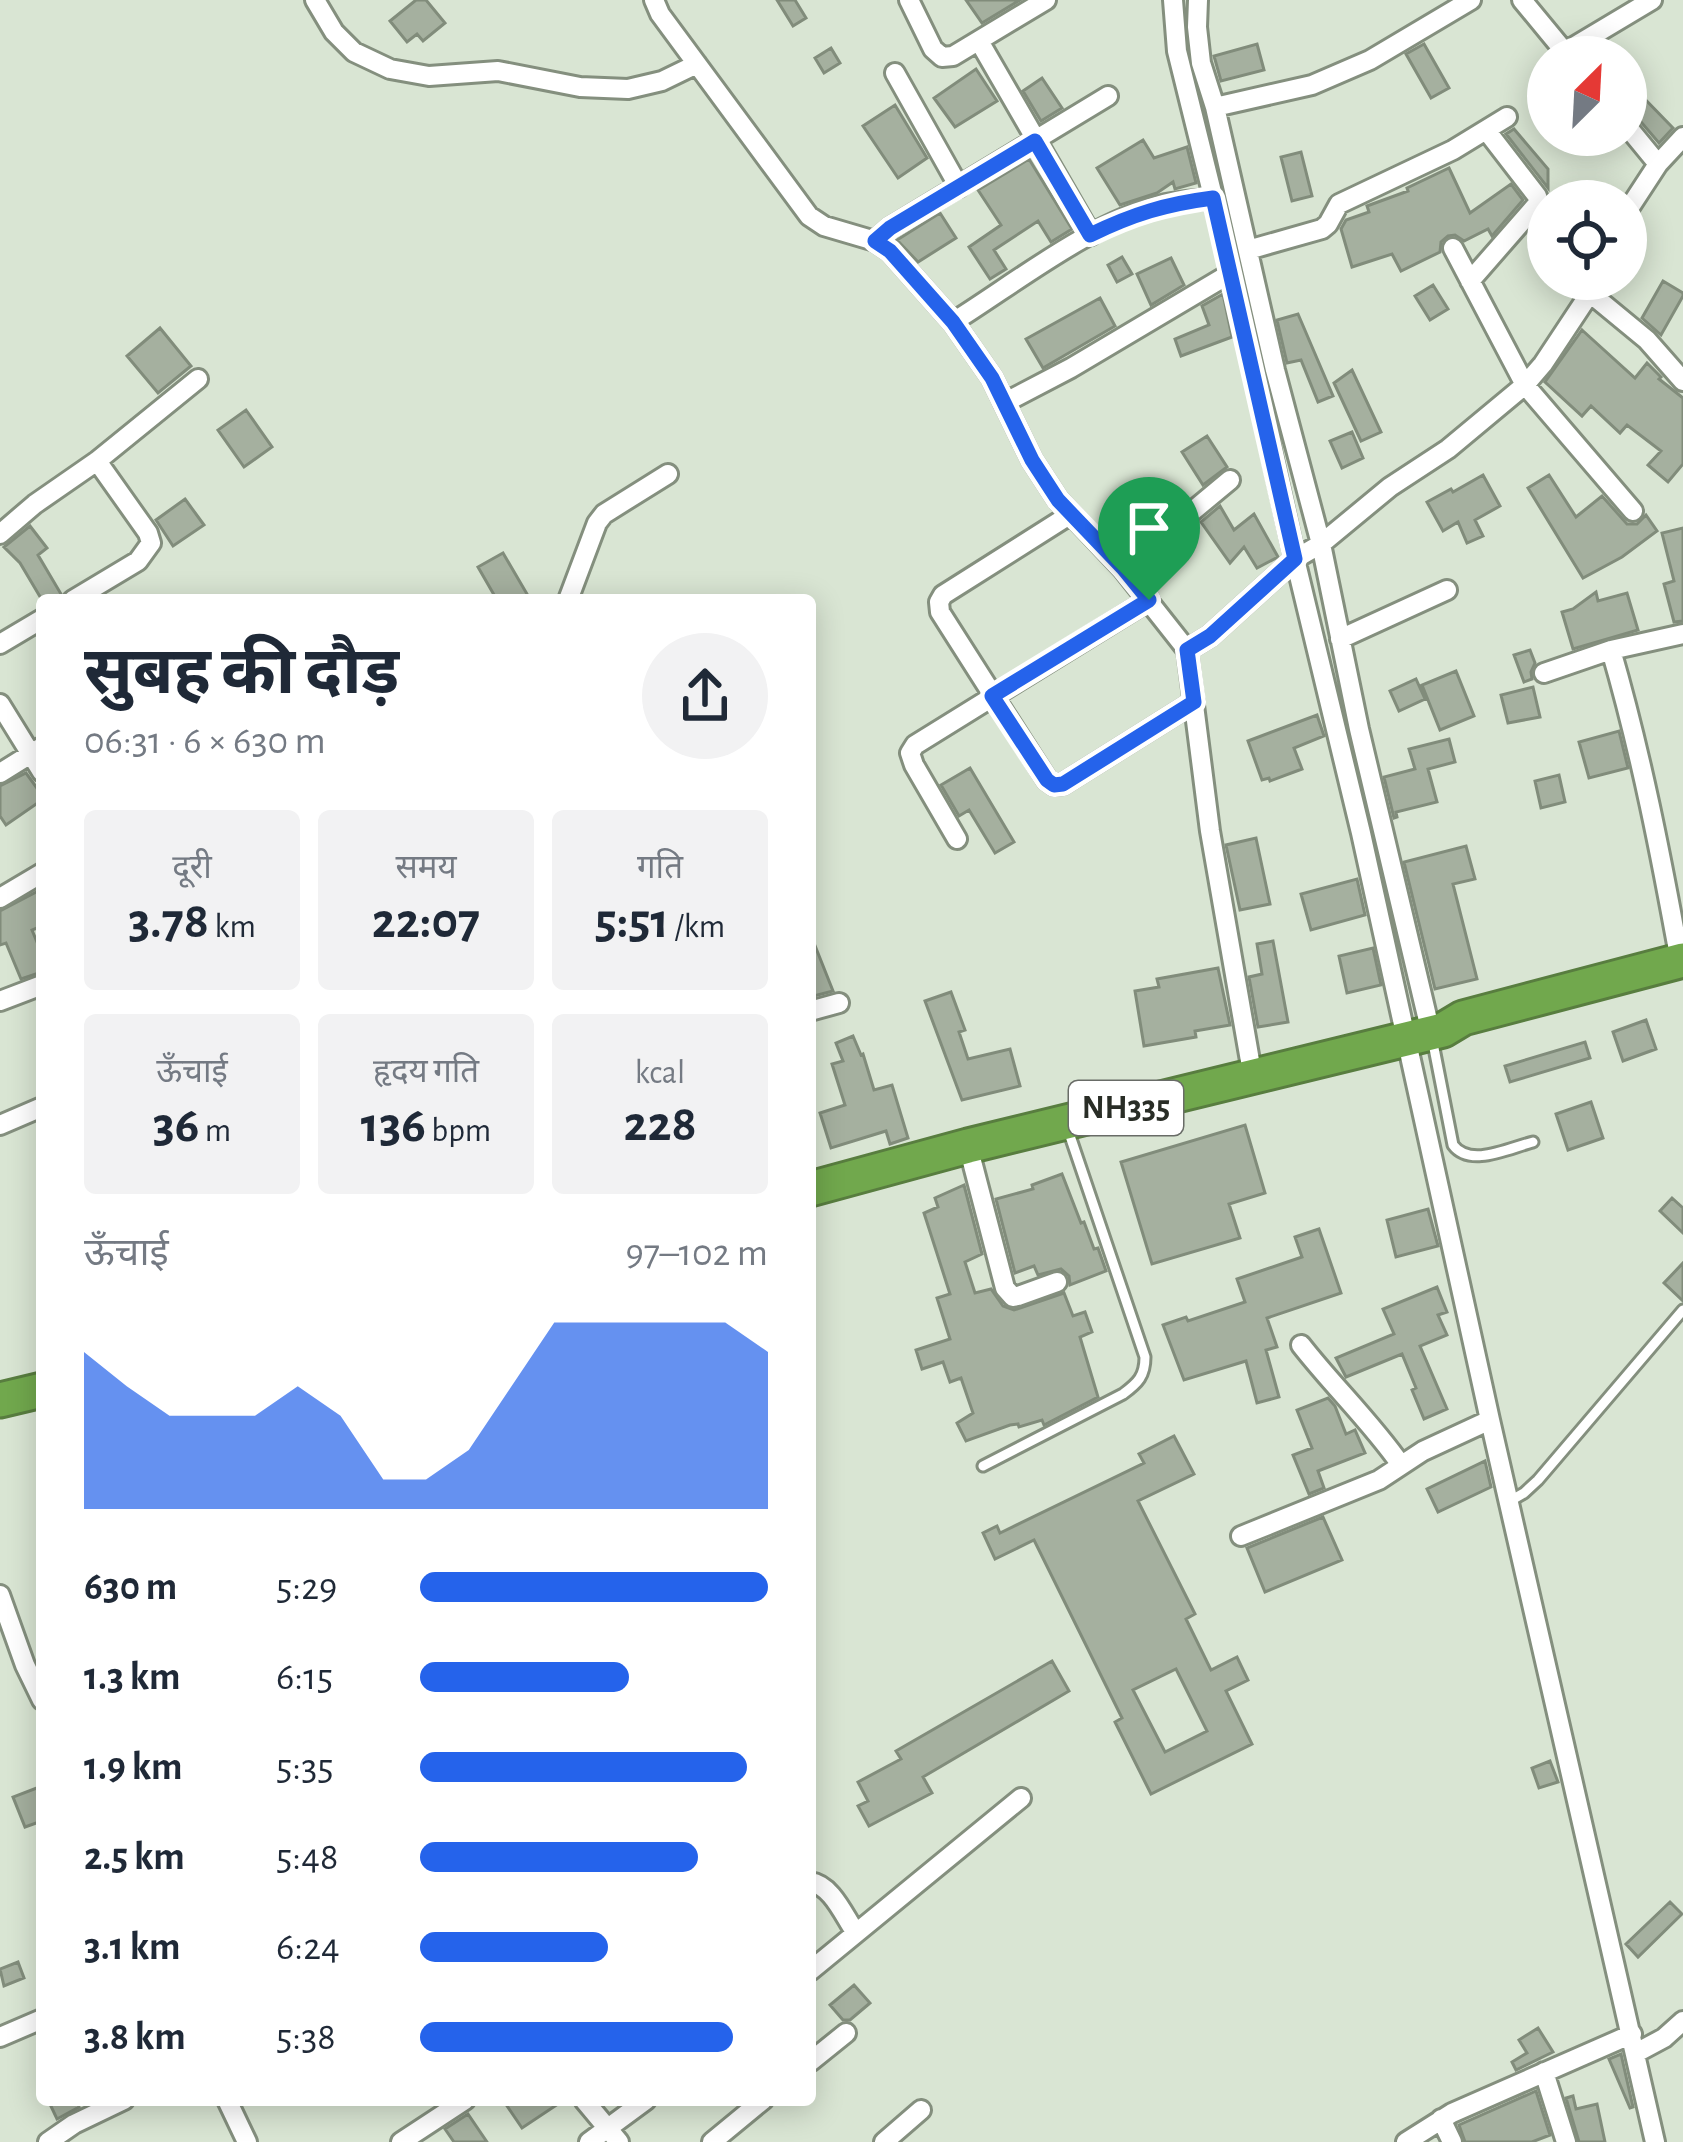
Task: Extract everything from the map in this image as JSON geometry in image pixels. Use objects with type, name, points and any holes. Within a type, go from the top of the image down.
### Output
[{"type":"highway","name":"NH335","points":[[816,1187],[1426,1034],[1463,1018],[1682,967]]},
{"type":"highway","points":[[0,1400],[36,1391]]},
{"type":"street","points":[[315,0],[334,32],[354,52],[390,69],[429,76],[498,71],[580,87],[628,89],[662,81],[697,64]]},
{"type":"street","points":[[655,0],[660,14],[809,215],[824,226],[875,241],[890,251],[953,322],[992,378],[1032,460],[1058,500],[1123,568],[1187,650],[1210,831],[1253,1078]]},
{"type":"street","points":[[909,0],[933,49],[942,57],[953,56],[1046,0]]},
{"type":"street","points":[[1173,0],[1177,51],[1231,273],[1308,551],[1340,640],[1426,1034],[1490,1420],[1655,2142]]},
{"type":"street","points":[[1198,0],[1202,63],[1275,370],[1361,833],[1426,1034]]},
{"type":"street","points":[[1215,107],[1312,86],[1370,60],[1472,0]]},
{"type":"street","points":[[1522,0],[1551,36]]},
{"type":"street","points":[[1596,36],[1652,0]]},
{"type":"street","points":[[979,40],[1090,235]]},
{"type":"street","points":[[895,73],[959,187]]},
{"type":"street","points":[[875,241],[1108,97]]},
{"type":"street","points":[[1248,250],[1322,229],[1339,204],[1453,150],[1508,116]]},
{"type":"street","points":[[1470,281],[1539,202],[1486,130]]},
{"type":"street","points":[[1647,181],[1683,137]]},
{"type":"street","points":[[1647,151],[1658,164]]},
{"type":"street","points":[[953,322],[1090,235],[1127,217],[1167,204],[1213,198]]},
{"type":"street","points":[[1453,248],[1526,385],[1634,511]]},
{"type":"street","points":[[1004,403],[1231,273]]},
{"type":"street","points":[[1187,650],[1526,385],[1584,300]]},
{"type":"street","points":[[1607,300],[1683,381]]},
{"type":"street","points":[[0,533],[198,379]]},
{"type":"street","points":[[83,594],[138,561],[151,543],[97,461]]},
{"type":"street","points":[[570,594],[604,514],[668,473]]},
{"type":"street","points":[[1123,568],[1230,480]]},
{"type":"street","points":[[1071,514],[943,595],[939,602],[940,612],[992,696],[1054,785],[1063,784],[1194,702]]},
{"type":"street","points":[[1340,640],[1447,590]]},
{"type":"street","points":[[957,839],[910,753],[924,737],[1149,600]]},
{"type":"street","points":[[0,644],[36,623]]},
{"type":"street","points":[[1544,673],[1611,650],[1683,634]]},
{"type":"street","points":[[1611,650],[1651,802],[1682,967]]},
{"type":"street","points":[[0,704],[36,749]]},
{"type":"street","points":[[0,773],[36,751]]},
{"type":"street","points":[[0,898],[36,876]]},
{"type":"street","points":[[0,1001],[36,987]]},
{"type":"street","points":[[816,1009],[839,1003]]},
{"type":"street","points":[[0,1125],[36,1110]]},
{"type":"street","points":[[968,1146],[1005,1288],[1013,1297],[1057,1282]]},
{"type":"street","points":[[1301,1345],[1401,1465]]},
{"type":"street","points":[[1241,1536],[1378,1480],[1423,1451],[1490,1420]]},
{"type":"street","points":[[0,1595],[34,1662]]},
{"type":"street","points":[[816,1966],[1021,1798]]},
{"type":"street","points":[[816,1883],[827,1890],[856,1933]]},
{"type":"street","points":[[1406,2142],[1441,2119],[1544,2072],[1664,2038],[1683,2021]]},
{"type":"street","points":[[0,2037],[36,2022]]},
{"type":"street","points":[[816,2057],[846,2033]]},
{"type":"street","points":[[1544,2072],[1566,2142]]},
{"type":"street","points":[[48,2142],[111,2106]]},
{"type":"street","points":[[230,2106],[247,2142]]},
{"type":"street","points":[[401,2142],[456,2106]]},
{"type":"street","points":[[589,2106],[613,2136]]},
{"type":"street","points":[[590,2142],[613,2136],[640,2106]]},
{"type":"street","points":[[712,2142],[756,2106]]},
{"type":"street","points":[[884,2142],[921,2110]]},
{"type":"street","points":[[1441,2119],[1452,2142]]},
{"type":"lane","points":[[1426,1034],[1457,1152],[1479,1156],[1533,1142]]},
{"type":"lane","points":[[982,1466],[1123,1394],[1138,1383],[1145,1370],[1145,1357],[1065,1122]]},
{"type":"lane","points":[[1509,1502],[1538,1480],[1683,1310]]},
{"type":"building","points":[[416,0],[426,0],[445,23],[423,41],[417,34],[407,42],[390,21]]},
{"type":"building","points":[[777,0],[795,0],[806,18],[793,26]]},
{"type":"building","points":[[966,0],[1020,0],[982,23]]},
{"type":"building","points":[[1257,44],[1264,70],[1221,81],[1214,56]]},
{"type":"building","points":[[1424,44],[1449,88],[1431,98],[1406,54]]},
{"type":"building","points":[[831,48],[840,63],[824,73],[815,58]]},
{"type":"building","points":[[976,69],[997,101],[955,127],[934,98]]},
{"type":"building","points":[[1042,78],[1062,108],[1041,121],[1023,91]]},
{"type":"building","points":[[1647,101],[1673,128],[1659,143],[1647,129]]},
{"type":"building","points":[[895,105],[927,158],[898,178],[863,126]]},
{"type":"building","points":[[1514,129],[1527,144],[1527,156],[1537,156],[1548,169],[1548,180],[1542,180],[1506,134]]},
{"type":"building","points":[[1143,140],[1154,158],[1187,147],[1196,183],[1175,189],[1173,182],[1157,193],[1120,205],[1097,168]]},
{"type":"building","points":[[1301,152],[1312,196],[1292,201],[1281,157]]},
{"type":"building","points":[[1029,159],[1072,229],[1051,242],[1038,221],[994,250],[1006,269],[990,279],[969,247],[1001,225],[978,190]]},
{"type":"building","points":[[1449,168],[1470,213],[1511,184],[1523,200],[1492,236],[1488,229],[1464,241],[1448,236],[1440,252],[1401,271],[1392,254],[1352,267],[1341,229],[1346,220]]},
{"type":"building","points":[[940,213],[956,238],[918,262],[897,240]]},
{"type":"building","points":[[1122,257],[1132,274],[1117,282],[1108,265]]},
{"type":"building","points":[[1171,258],[1184,285],[1151,305],[1137,274]]},
{"type":"building","points":[[1663,281],[1683,296],[1661,335],[1642,318]]},
{"type":"building","points":[[1433,285],[1448,309],[1430,320],[1415,296]]},
{"type":"building","points":[[1223,294],[1232,337],[1181,356],[1175,339],[1209,325],[1202,306]]},
{"type":"building","points":[[1100,298],[1115,326],[1043,368],[1026,339]]},
{"type":"building","points":[[1298,314],[1333,396],[1318,402],[1301,360],[1287,363],[1277,320]]},
{"type":"building","points":[[160,328],[191,366],[158,393],[127,356]]},
{"type":"building","points":[[1582,330],[1635,378],[1647,363],[1683,398],[1683,464],[1668,482],[1648,465],[1661,451],[1627,425],[1620,433],[1591,406],[1582,416],[1545,382]]},
{"type":"building","points":[[1352,370],[1381,432],[1361,441],[1334,383]]},
{"type":"building","points":[[246,410],[272,447],[244,467],[218,430]]},
{"type":"building","points":[[1352,432],[1363,458],[1342,468],[1330,441]]},
{"type":"building","points":[[1207,436],[1227,467],[1203,485],[1182,452]]},
{"type":"building","points":[[1483,475],[1500,506],[1475,520],[1483,536],[1467,543],[1458,522],[1443,531],[1427,502]]},
{"type":"building","points":[[1549,475],[1576,517],[1602,496],[1627,524],[1637,524],[1646,515],[1657,531],[1583,578],[1528,488]]},
{"type":"building","points":[[1140,490],[1153,504],[1127,529],[1113,515]]},
{"type":"building","points":[[185,499],[204,525],[173,546],[156,520]]},
{"type":"building","points":[[1220,506],[1234,530],[1254,514],[1278,557],[1257,568],[1244,547],[1230,563],[1201,522]]},
{"type":"building","points":[[30,526],[47,548],[38,555],[61,594],[38,594],[4,547]]},
{"type":"building","points":[[1683,528],[1683,621],[1674,622],[1664,584],[1674,581],[1662,533]]},
{"type":"building","points":[[503,553],[527,594],[494,594],[478,567]]},
{"type":"building","points":[[1596,592],[1598,601],[1627,593],[1638,630],[1573,649],[1562,612]]},
{"type":"building","points":[[1530,650],[1535,663],[1532,679],[1524,682],[1514,655]]},
{"type":"building","points":[[1456,671],[1474,716],[1440,730],[1422,685]]},
{"type":"building","points":[[1416,679],[1425,699],[1399,711],[1390,691]]},
{"type":"building","points":[[1533,687],[1540,717],[1508,723],[1501,695]]},
{"type":"building","points":[[1317,715],[1324,736],[1294,748],[1302,769],[1262,780],[1248,741]]},
{"type":"building","points":[[1619,731],[1628,768],[1589,778],[1579,742]]},
{"type":"building","points":[[1449,739],[1455,762],[1428,769],[1437,802],[1396,812],[1394,818],[1384,777],[1415,769],[1409,749]]},
{"type":"building","points":[[970,768],[1014,842],[995,853],[969,810],[959,816],[941,785]]},
{"type":"building","points":[[26,773],[36,787],[36,804],[6,825],[0,816],[0,786]]},
{"type":"building","points":[[1559,775],[1565,802],[1541,808],[1535,781]]},
{"type":"building","points":[[1256,838],[1270,904],[1240,910],[1226,845]]},
{"type":"building","points":[[1466,846],[1475,879],[1453,884],[1477,979],[1435,989],[1404,862]]},
{"type":"building","points":[[1357,879],[1365,915],[1311,930],[1301,894]]},
{"type":"building","points":[[36,892],[36,928],[32,930],[36,974],[21,979],[6,943],[0,945],[0,911]]},
{"type":"building","points":[[1273,941],[1288,1022],[1258,1027],[1249,977],[1262,974],[1257,944]]},
{"type":"building","points":[[816,948],[833,991],[816,995]]},
{"type":"building","points":[[1373,948],[1381,985],[1347,993],[1339,956]]},
{"type":"building","points":[[1218,968],[1230,1025],[1144,1046],[1135,991],[1159,987],[1157,979]]},
{"type":"building","points":[[951,992],[965,1030],[959,1032],[968,1059],[1010,1049],[1020,1086],[962,1100],[925,1001]]},
{"type":"building","points":[[1646,1020],[1656,1049],[1623,1061],[1613,1032]]},
{"type":"building","points":[[853,1036],[874,1090],[892,1085],[908,1138],[890,1144],[886,1131],[831,1148],[820,1113],[845,1105],[832,1064],[843,1061],[836,1043]]},
{"type":"building","points":[[1585,1042],[1590,1058],[1510,1082],[1505,1066]]},
{"type":"building","points":[[1591,1102],[1603,1138],[1568,1150],[1556,1114]]},
{"type":"building","points":[[1245,1125],[1265,1193],[1229,1204],[1240,1238],[1152,1264],[1121,1162]]},
{"type":"building","points":[[1062,1174],[1106,1271],[1070,1285],[1061,1269],[1038,1275],[1034,1266],[1015,1273],[996,1199],[1033,1189],[1032,1185]]},
{"type":"building","points":[[964,1185],[982,1254],[965,1262],[975,1293],[991,1289],[1003,1306],[1014,1310],[1064,1293],[1073,1316],[1085,1312],[1092,1332],[1080,1337],[1098,1397],[1044,1425],[1042,1420],[1010,1425],[966,1441],[957,1423],[973,1413],[961,1378],[950,1382],[943,1362],[922,1369],[916,1350],[950,1339],[937,1298],[950,1294],[924,1213],[938,1207],[935,1198]]},
{"type":"building","points":[[1672,1198],[1683,1208],[1683,1233],[1660,1211]]},
{"type":"building","points":[[1428,1209],[1438,1246],[1396,1257],[1387,1220]]},
{"type":"building","points":[[1319,1229],[1341,1293],[1267,1318],[1277,1347],[1266,1350],[1279,1397],[1257,1403],[1246,1361],[1184,1380],[1163,1325],[1245,1302],[1237,1279],[1302,1257],[1295,1237]]},
{"type":"building","points":[[1683,1263],[1683,1301],[1664,1283]]},
{"type":"building","points":[[1437,1287],[1447,1312],[1438,1315],[1447,1335],[1420,1346],[1447,1409],[1424,1419],[1402,1354],[1346,1377],[1336,1358],[1394,1334],[1383,1309]]},
{"type":"building","points":[[1328,1398],[1346,1434],[1355,1430],[1365,1453],[1318,1471],[1324,1488],[1309,1494],[1293,1455],[1312,1448],[1297,1410]]},
{"type":"building","points":[[1174,1436],[1194,1474],[1138,1501],[1195,1614],[1186,1619],[1211,1670],[1237,1657],[1248,1680],[1226,1691],[1252,1744],[1151,1794],[1115,1722],[1122,1718],[1034,1540],[995,1559],[983,1533],[997,1526],[1000,1533],[1144,1463],[1139,1454]],"holes":[[[1176,1669],[1207,1731],[1165,1752],[1133,1690]]]},
{"type":"building","points":[[1485,1461],[1491,1487],[1438,1512],[1427,1489]]},
{"type":"building","points":[[1323,1517],[1342,1560],[1265,1592],[1247,1548]]},
{"type":"building","points":[[1052,1661],[1069,1691],[923,1777],[932,1793],[869,1826],[858,1806],[868,1801],[858,1782],[901,1759],[896,1751]]},
{"type":"building","points":[[1550,1761],[1558,1782],[1539,1788],[1532,1768]]},
{"type":"building","points":[[36,1788],[36,1823],[25,1827],[13,1797]]},
{"type":"building","points":[[1670,1902],[1682,1914],[1638,1957],[1626,1944]]},
{"type":"building","points":[[18,1962],[24,1978],[4,1986],[0,1969]]},
{"type":"building","points":[[854,1985],[870,2003],[850,2020],[843,2020],[830,2005]]},
{"type":"building","points":[[1538,2028],[1553,2052],[1516,2070],[1512,2062],[1527,2053],[1519,2040]]},
{"type":"building","points":[[1621,2054],[1633,2107],[1630,2108],[1609,2059]]},
{"type":"building","points":[[1536,2091],[1550,2135],[1532,2142],[1465,2142],[1459,2125]]},
{"type":"building","points":[[1573,2096],[1576,2109],[1597,2104],[1605,2142],[1579,2142],[1566,2098]]},
{"type":"building","points":[[51,2106],[79,2106],[79,2107],[57,2119]]},
{"type":"building","points":[[507,2106],[555,2106],[522,2128]]},
{"type":"building","points":[[468,2114],[487,2142],[454,2142],[445,2129]]},
{"type":"route","points":[[1035,141],[1090,235],[1167,204],[1213,198],[1295,559],[1210,636],[1187,650],[1194,702],[1063,784],[1054,785],[992,696],[1149,600],[1058,500],[1032,460],[992,378],[953,322],[890,251],[875,241],[1035,141]]}]
